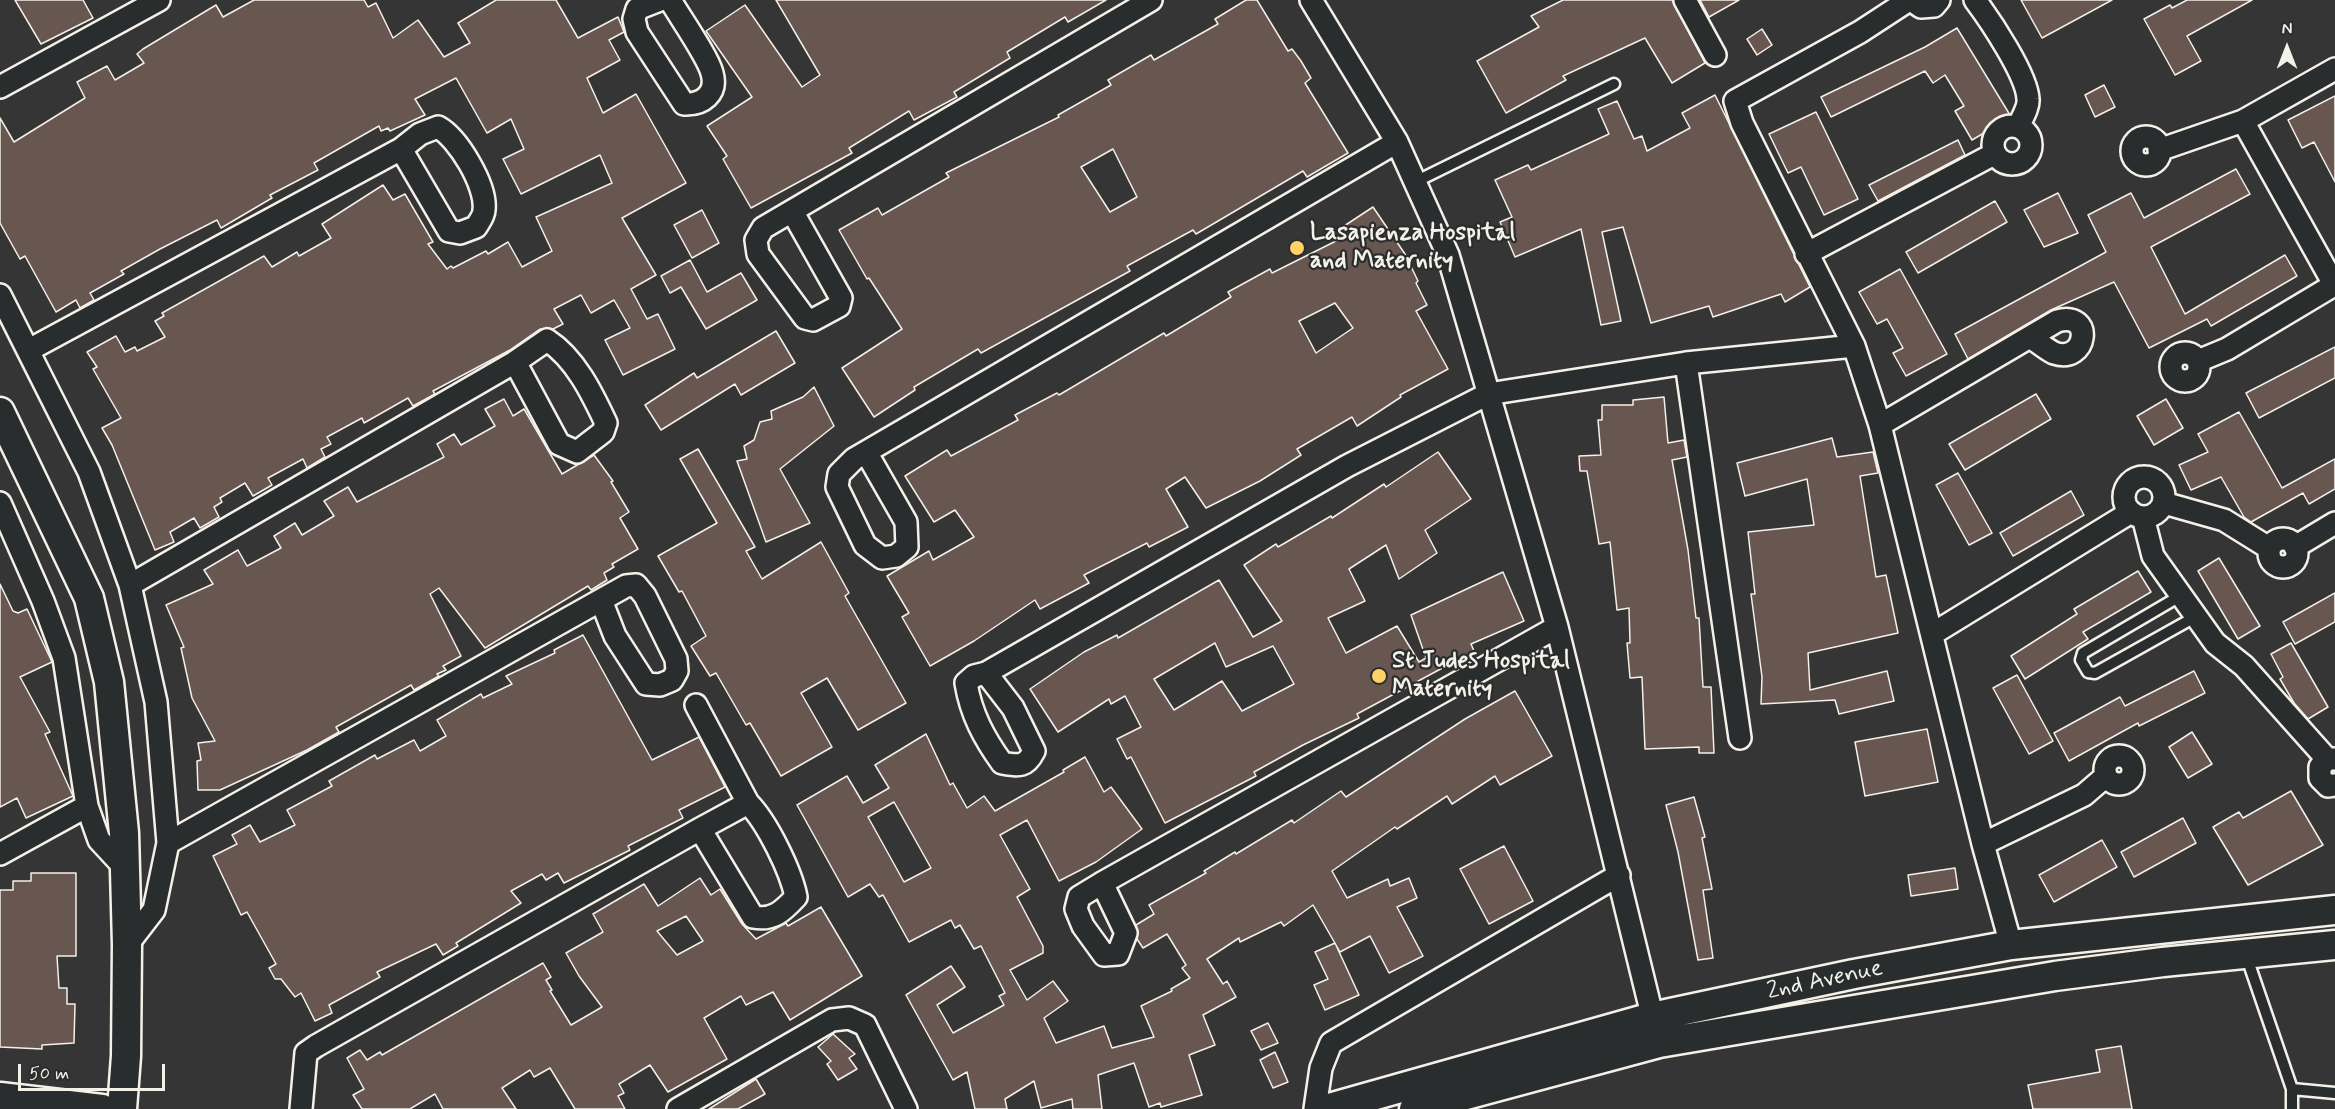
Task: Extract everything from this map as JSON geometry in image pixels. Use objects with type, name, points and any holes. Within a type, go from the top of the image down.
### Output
[{"type":"street","points":[[0,87],[159,0]]},
{"type":"street","points":[[660,0],[637,9],[634,19],[638,32],[684,104],[696,105],[708,97],[713,88],[713,74],[670,0]]},
{"type":"street","points":[[792,212],[841,298],[839,306],[813,320],[805,318],[758,254],[756,240],[764,228],[1151,0]]},
{"type":"street","points":[[1685,0],[1715,55]]},
{"type":"street","points":[[1939,0],[1934,6],[1921,7],[1910,0],[1860,32],[1735,101],[1742,123],[1854,346],[1880,425],[1910,551],[1934,633],[1983,844],[2011,945]]},
{"type":"street","points":[[1975,0],[1989,19],[2022,78],[2029,100],[2019,125]]},
{"type":"street","points":[[1312,1],[1397,142],[1417,181],[1448,255],[1557,627],[1656,1030]]},
{"type":"street","points":[[2159,150],[2243,122],[2335,69]]},
{"type":"street","points":[[2198,362],[2227,349],[2335,286],[2243,122]]},
{"type":"street","points":[[2019,125],[2031,135],[2032,151],[2022,163],[2006,164],[1994,154],[1993,139],[2003,127],[2019,125]]},
{"type":"street","points":[[29,350],[401,149],[420,134],[438,127],[449,132],[480,181],[485,209],[476,227],[460,232],[450,231],[401,149]]},
{"type":"street","points":[[866,452],[906,522],[907,547],[896,555],[882,558],[865,545],[837,487],[839,474],[854,459],[1397,142]]},
{"type":"street","points":[[1806,254],[1994,154]]},
{"type":"street","points":[[0,295],[88,472],[130,585],[156,702],[168,843],[154,910],[127,945]]},
{"type":"street","points":[[1880,425],[2030,337]]},
{"type":"street","points":[[130,585],[515,362],[547,340],[560,348],[598,406],[606,423],[603,432],[578,453],[559,444],[515,362]]},
{"type":"street","points":[[986,673],[1347,466],[1488,394],[1686,363],[1854,346]]},
{"type":"street","points":[[1686,363],[1740,738]]},
{"type":"street","points":[[0,412],[89,598],[109,682],[123,820],[127,945],[126,1056],[122,1109]]},
{"type":"street","points":[[1934,633],[2137,514],[2156,514],[2164,503],[2163,489],[2154,478],[2139,477],[2128,485],[2124,499],[2137,514],[2153,556],[2215,643],[2244,666],[2331,759],[2320,767],[2320,778],[2328,786],[2335,785]]},
{"type":"street","points":[[0,503],[43,601],[64,658],[87,806],[99,840],[124,867]]},
{"type":"street","points":[[2164,503],[2224,520],[2269,548],[2277,540],[2287,539],[2295,547],[2335,523]]},
{"type":"street","points":[[168,843],[601,600],[626,586],[636,585],[645,596],[676,659],[677,670],[672,680],[660,685],[646,684],[615,636],[601,600]]},
{"type":"street","points":[[1102,883],[1557,627]]},
{"type":"street","points":[[696,705],[748,803],[755,810],[793,884],[796,897],[782,913],[764,919],[753,917],[700,829]]},
{"type":"street","points":[[1983,844],[2084,795],[2106,776]]},
{"type":"street","points":[[301,1109],[306,1053],[316,1046],[748,803]]},
{"type":"street","points":[[0,854],[87,806]]},
{"type":"street","points":[[1315,1109],[1321,1068],[1331,1043],[1619,875]]},
{"type":"street","name":"2nd Avenue","points":[[1326,1109],[2011,945],[2335,910]]},
{"type":"street","name":"2nd Avenue","points":[[1414,1109],[1656,1030],[2055,976],[2335,945]]},
{"type":"street","points":[[678,1109],[832,1020],[849,1018],[865,1025],[906,1109]]},
{"type":"street","points":[[0,1097],[102,1109]]},
{"type":"lane","points":[[1417,181],[1614,84]]},
{"type":"lane","points":[[2180,596],[2083,653],[2081,660],[2088,672],[2095,673],[2195,617]]},
{"type":"lane","points":[[2246,954],[2292,1089],[2292,1109]]},
{"type":"lane","points":[[2292,1089],[2335,1093]]},
{"type":"building","points":[[15,0],[83,0],[93,18],[41,44]]},
{"type":"building","points":[[254,0],[364,0],[368,7],[376,3],[393,38],[418,20],[444,57],[470,43],[458,23],[496,0],[556,0],[578,38],[618,17],[624,32],[609,40],[620,60],[587,78],[603,113],[636,94],[686,183],[622,218],[656,275],[631,289],[647,319],[658,314],[675,349],[623,375],[605,340],[630,328],[614,300],[591,313],[581,295],[554,309],[563,324],[553,329],[540,329],[510,350],[433,391],[435,394],[413,406],[408,398],[364,423],[362,418],[327,437],[331,444],[321,449],[325,457],[307,468],[303,459],[268,478],[272,485],[253,496],[245,483],[220,498],[222,502],[214,507],[219,517],[200,528],[194,518],[170,532],[174,542],[155,550],[112,445],[102,428],[121,418],[93,369],[97,367],[87,352],[116,336],[125,352],[135,347],[137,351],[165,337],[155,321],[164,316],[162,313],[264,256],[272,267],[297,252],[299,256],[331,238],[322,224],[383,185],[393,200],[405,194],[433,242],[428,244],[447,269],[486,251],[488,254],[508,242],[522,267],[552,251],[536,217],[612,183],[600,155],[521,194],[503,159],[524,149],[511,119],[487,133],[456,78],[415,99],[425,115],[390,131],[388,128],[381,131],[379,126],[314,163],[318,170],[270,195],[272,198],[221,228],[217,220],[160,249],[121,271],[124,274],[90,293],[94,300],[80,308],[76,300],[56,312],[25,256],[20,259],[0,223],[0,118],[14,142],[85,98],[77,82],[107,66],[115,80],[144,63],[137,54],[143,49],[216,5],[223,17]]},
{"type":"building","points":[[776,0],[1106,0],[1068,22],[1065,17],[1007,52],[1010,58],[954,92],[957,97],[914,120],[909,111],[849,148],[852,153],[751,208],[723,159],[727,156],[707,126],[752,97],[706,31],[745,5],[802,87],[820,75]]},
{"type":"building","points":[[1246,0],[1257,0],[1288,51],[1292,49],[1301,61],[1311,78],[1305,83],[1348,153],[1307,177],[1303,171],[1196,234],[1193,230],[1127,266],[1130,271],[981,353],[978,349],[914,387],[915,390],[874,417],[842,368],[902,329],[869,278],[867,279],[839,230],[878,208],[882,215],[949,177],[946,173],[1059,117],[1058,115],[1111,85],[1108,80],[1151,55],[1154,60],[1218,24],[1215,19]],"holes":[[[1113,149],[1137,197],[1110,212],[1081,167]]]},
{"type":"building","points":[[1563,0],[1672,0],[1705,63],[1672,83],[1645,38],[1563,76],[1566,80],[1506,113],[1477,61],[1539,27],[1531,16]]},
{"type":"building","points":[[1700,0],[1739,0],[1709,17]]},
{"type":"building","points":[[2021,0],[2112,0],[2042,38]]},
{"type":"building","points":[[2187,0],[2252,0],[2187,36],[2201,61],[2175,75],[2144,19],[2170,5],[2172,8]]},
{"type":"building","points":[[1957,28],[2010,115],[2008,119],[1972,140],[1955,111],[1964,106],[1945,75],[1933,83],[1925,71],[1831,117],[1821,97],[1925,47]]},
{"type":"building","points":[[1762,29],[1772,45],[1757,55],[1747,39]]},
{"type":"building","points":[[2104,85],[2115,107],[2095,117],[2085,95]]},
{"type":"building","points":[[1715,95],[1810,287],[1785,302],[1781,294],[1713,317],[1709,306],[1651,323],[1623,227],[1602,232],[1621,321],[1601,325],[1581,229],[1515,257],[1500,222],[1512,217],[1495,180],[1528,165],[1531,170],[1609,134],[1598,109],[1617,101],[1634,139],[1642,136],[1647,151],[1690,128],[1682,113]]},
{"type":"building","points":[[2335,96],[2335,182],[2314,142],[2302,148],[2288,120]]},
{"type":"building","points":[[1816,112],[1858,199],[1824,215],[1801,167],[1788,173],[1769,134]]},
{"type":"building","points":[[1958,140],[1965,155],[1878,201],[1869,185]]},
{"type":"building","points":[[2236,169],[2250,194],[2151,247],[2185,314],[2285,255],[2297,276],[2211,326],[2207,319],[2149,348],[2114,282],[2051,310],[1968,359],[1955,334],[2106,252],[2088,215],[2131,193],[2144,218]]},
{"type":"building","points":[[2058,193],[2078,233],[2044,247],[2024,210]]},
{"type":"building","points":[[1995,201],[2007,222],[1918,273],[1906,252]]},
{"type":"building","points":[[1373,207],[1405,254],[1418,281],[1416,283],[1427,305],[1416,311],[1448,369],[1400,395],[1401,397],[1357,426],[1352,417],[1297,449],[1301,455],[1260,481],[1206,508],[1185,477],[1166,489],[1188,527],[1149,547],[1147,543],[1084,575],[1089,583],[1040,609],[1035,600],[974,641],[930,666],[902,617],[909,613],[887,576],[929,551],[933,560],[974,537],[955,510],[934,522],[905,476],[947,450],[951,456],[1018,420],[1015,415],[1057,393],[1059,395],[1164,333],[1166,336],[1231,297],[1228,292],[1270,269],[1272,273],[1336,241],[1332,234]],"holes":[[[1335,303],[1353,328],[1316,353],[1299,321]]]},
{"type":"building","points":[[702,210],[719,243],[692,258],[674,225]]},
{"type":"building","points":[[690,260],[707,292],[741,273],[757,300],[706,329],[681,287],[670,293],[661,276]]},
{"type":"building","points":[[1900,269],[1947,354],[1906,376],[1893,353],[1903,348],[1887,319],[1877,324],[1859,292]]},
{"type":"building","points":[[776,331],[795,363],[741,395],[735,384],[661,430],[645,405],[694,373],[697,378]]},
{"type":"building","points":[[2335,347],[2335,378],[2259,418],[2246,393]]},
{"type":"building","points":[[814,387],[834,426],[780,469],[810,523],[766,542],[737,461],[747,459],[744,446],[754,440],[760,422],[772,419],[771,411],[803,397]]},
{"type":"building","points":[[2036,394],[2051,419],[1965,470],[1949,444]]},
{"type":"building","points":[[1664,397],[1668,443],[1684,440],[1687,457],[1672,460],[1688,550],[1696,618],[1699,618],[1703,687],[1711,687],[1714,753],[1699,753],[1699,747],[1645,749],[1642,677],[1630,678],[1627,643],[1630,643],[1629,608],[1617,610],[1610,542],[1599,544],[1587,471],[1580,471],[1579,456],[1601,455],[1598,420],[1602,420],[1602,405],[1633,405],[1633,400]]},
{"type":"building","points":[[504,399],[513,416],[524,409],[562,474],[594,455],[613,481],[611,482],[629,512],[620,518],[638,549],[612,564],[614,567],[604,573],[607,580],[591,590],[588,586],[485,648],[439,588],[430,594],[461,656],[443,666],[446,670],[437,674],[439,676],[414,690],[411,685],[336,727],[339,732],[307,750],[220,790],[198,790],[197,761],[201,760],[198,743],[215,741],[192,698],[181,648],[184,647],[166,605],[213,584],[204,570],[238,550],[247,566],[281,548],[274,536],[295,523],[302,535],[334,516],[324,501],[348,487],[357,502],[444,457],[437,444],[454,434],[461,445],[495,426],[485,409]]},
{"type":"building","points":[[2166,399],[2183,428],[2154,445],[2137,416]]},
{"type":"building","points":[[2239,412],[2282,488],[2335,459],[2335,489],[2309,504],[2303,493],[2251,522],[2244,517],[2221,477],[2191,490],[2179,465],[2208,452],[2198,434]]},
{"type":"building","points":[[1832,438],[1837,457],[1873,452],[1878,473],[1860,476],[1876,577],[1886,575],[1898,633],[1808,653],[1810,690],[1887,671],[1894,701],[1839,714],[1835,700],[1761,704],[1762,677],[1751,594],[1755,594],[1748,532],[1814,525],[1807,479],[1745,496],[1737,463]]},
{"type":"building","points":[[698,449],[755,547],[746,551],[762,579],[821,542],[849,593],[845,596],[906,703],[858,730],[827,678],[801,693],[832,747],[781,776],[750,723],[746,725],[716,673],[710,676],[691,646],[706,636],[682,591],[679,592],[658,556],[717,523],[680,459]]},
{"type":"building","points":[[1438,452],[1471,499],[1425,530],[1437,553],[1399,579],[1386,545],[1349,569],[1365,601],[1328,618],[1346,653],[1397,626],[1419,662],[1426,658],[1411,615],[1503,572],[1524,621],[1471,644],[1474,651],[1357,714],[1359,718],[1254,772],[1256,776],[1165,823],[1131,757],[1127,759],[1117,739],[1141,727],[1125,696],[1111,704],[1109,699],[1058,732],[1030,689],[1084,652],[1117,635],[1118,638],[1219,580],[1253,637],[1282,621],[1244,565],[1276,544],[1278,547],[1331,516],[1332,518],[1384,484],[1386,487]],"holes":[[[1215,643],[1226,667],[1273,646],[1294,684],[1242,711],[1222,681],[1174,710],[1154,679]]]},
{"type":"building","points":[[1958,473],[1992,533],[1969,545],[1936,485]]},
{"type":"building","points":[[2071,491],[2084,515],[2013,556],[2000,533]]},
{"type":"building","points":[[2219,558],[2260,626],[2238,639],[2198,571]]},
{"type":"building","points":[[2138,571],[2151,592],[2083,632],[2088,639],[2025,679],[2011,656],[2077,614],[2074,609]]},
{"type":"building","points":[[0,584],[13,611],[18,613],[27,609],[52,662],[20,677],[50,732],[45,734],[73,796],[26,818],[17,798],[0,807]]},
{"type":"building","points":[[2335,593],[2335,622],[2295,644],[2283,622]]},
{"type":"building","points":[[583,635],[652,760],[699,737],[725,787],[679,810],[683,818],[628,846],[630,850],[564,883],[558,873],[546,880],[542,874],[511,891],[521,903],[456,943],[458,946],[443,955],[436,944],[377,972],[380,977],[329,1005],[332,1013],[315,1021],[301,993],[295,997],[281,979],[275,979],[269,968],[276,964],[247,912],[241,915],[213,856],[237,844],[232,835],[250,825],[260,842],[295,825],[287,810],[332,786],[329,781],[375,755],[377,759],[414,740],[420,751],[446,736],[437,720],[481,694],[483,698],[512,684],[506,676],[555,653],[554,650]]},
{"type":"building","points":[[2291,643],[2328,707],[2308,719],[2294,703],[2280,679],[2283,677],[2271,654]]},
{"type":"building","points":[[2194,671],[2205,693],[2139,726],[2138,723],[2069,761],[2054,733],[2120,697],[2125,706]]},
{"type":"building","points":[[2017,675],[2053,741],[2029,754],[1993,688]]},
{"type":"building","points":[[1515,691],[1552,756],[1500,785],[1495,776],[1452,804],[1447,796],[1397,829],[1395,827],[1332,871],[1347,898],[1388,879],[1390,886],[1409,878],[1417,898],[1397,907],[1423,956],[1389,973],[1370,936],[1340,952],[1313,905],[1284,926],[1281,922],[1240,942],[1239,938],[1207,959],[1223,984],[1227,981],[1236,997],[1203,1015],[1215,1045],[1189,1055],[1202,1095],[1161,1107],[1160,1103],[1149,1107],[1134,1063],[1098,1075],[1102,1109],[1073,1109],[1072,1099],[1041,1108],[1034,1081],[1005,1099],[1007,1109],[975,1109],[967,1072],[953,1080],[906,995],[951,966],[965,987],[937,1005],[953,1033],[1004,1005],[999,996],[1005,993],[981,946],[974,949],[960,925],[955,928],[951,920],[909,942],[883,895],[879,897],[870,884],[848,897],[797,805],[847,776],[863,803],[889,788],[875,765],[926,734],[950,785],[953,783],[967,808],[984,796],[995,811],[1064,772],[1063,770],[1085,757],[1104,792],[1111,787],[1142,829],[1096,862],[1059,881],[1027,820],[1000,835],[1030,889],[1017,897],[1043,946],[1043,953],[1010,970],[1027,1000],[1053,981],[1068,1001],[1044,1018],[1056,1043],[1104,1026],[1112,1048],[1154,1037],[1141,1006],[1172,991],[1171,989],[1190,978],[1182,968],[1186,965],[1167,934],[1143,948],[1137,939],[1136,925],[1154,914],[1149,905],[1206,873],[1204,871],[1235,852],[1236,854],[1292,820],[1294,823],[1341,791],[1346,797],[1465,719]],"holes":[[[894,802],[931,868],[904,882],[868,817]]]},
{"type":"building","points":[[1927,729],[1938,782],[1865,796],[1855,742]]},
{"type":"building","points":[[2192,732],[2212,764],[2188,778],[2169,747]]},
{"type":"building","points":[[2291,791],[2323,845],[2248,885],[2213,827],[2239,812],[2243,818]]},
{"type":"building","points":[[1694,797],[1705,837],[1702,838],[1712,889],[1703,890],[1713,958],[1698,960],[1678,852],[1666,805]]},
{"type":"building","points":[[2183,818],[2196,843],[2134,877],[2121,852]]},
{"type":"building","points":[[2102,840],[2117,867],[2054,902],[2039,875]]},
{"type":"building","points":[[1504,846],[1533,901],[1489,924],[1460,869]]},
{"type":"building","points":[[1955,868],[1958,889],[1911,896],[1908,875]]},
{"type":"building","points":[[31,873],[76,873],[76,956],[57,956],[59,988],[67,988],[67,1004],[75,1004],[74,1043],[42,1045],[42,1049],[0,1047],[0,890],[13,890],[13,881],[31,881]]},
{"type":"building","points":[[700,878],[711,895],[720,889],[742,924],[756,939],[786,923],[788,926],[821,907],[862,976],[790,1020],[773,992],[746,1005],[741,996],[704,1018],[727,1059],[668,1092],[650,1065],[619,1084],[624,1093],[618,1096],[625,1109],[575,1109],[550,1068],[534,1077],[530,1070],[502,1088],[516,1109],[443,1109],[435,1094],[410,1109],[362,1109],[353,1095],[364,1089],[347,1058],[360,1050],[367,1060],[380,1052],[382,1055],[543,963],[551,977],[546,980],[552,990],[550,991],[571,1025],[602,1007],[579,976],[566,953],[603,932],[593,914],[644,884],[658,906]],"holes":[[[686,916],[703,941],[677,955],[657,931]]]},
{"type":"building","points":[[1335,943],[1359,995],[1325,1010],[1314,985],[1328,979],[1315,952]]},
{"type":"building","points":[[1268,1023],[1278,1043],[1261,1050],[1251,1031]]},
{"type":"building","points":[[833,1034],[855,1054],[849,1058],[857,1069],[838,1080],[827,1064],[831,1061],[818,1047]]},
{"type":"building","points":[[2121,1046],[2132,1109],[2033,1109],[2028,1085],[2100,1072],[2096,1050]]},
{"type":"building","points":[[1275,1052],[1288,1082],[1273,1088],[1260,1060]]},
{"type":"building","points":[[756,1079],[765,1094],[738,1109],[709,1109]]},
{"type":"place","name":"Lasapienza Hospital and Maternity","points":[[1297,248]]},
{"type":"place","name":"St Judes Hospital Maternity","points":[[1379,676]]}]
